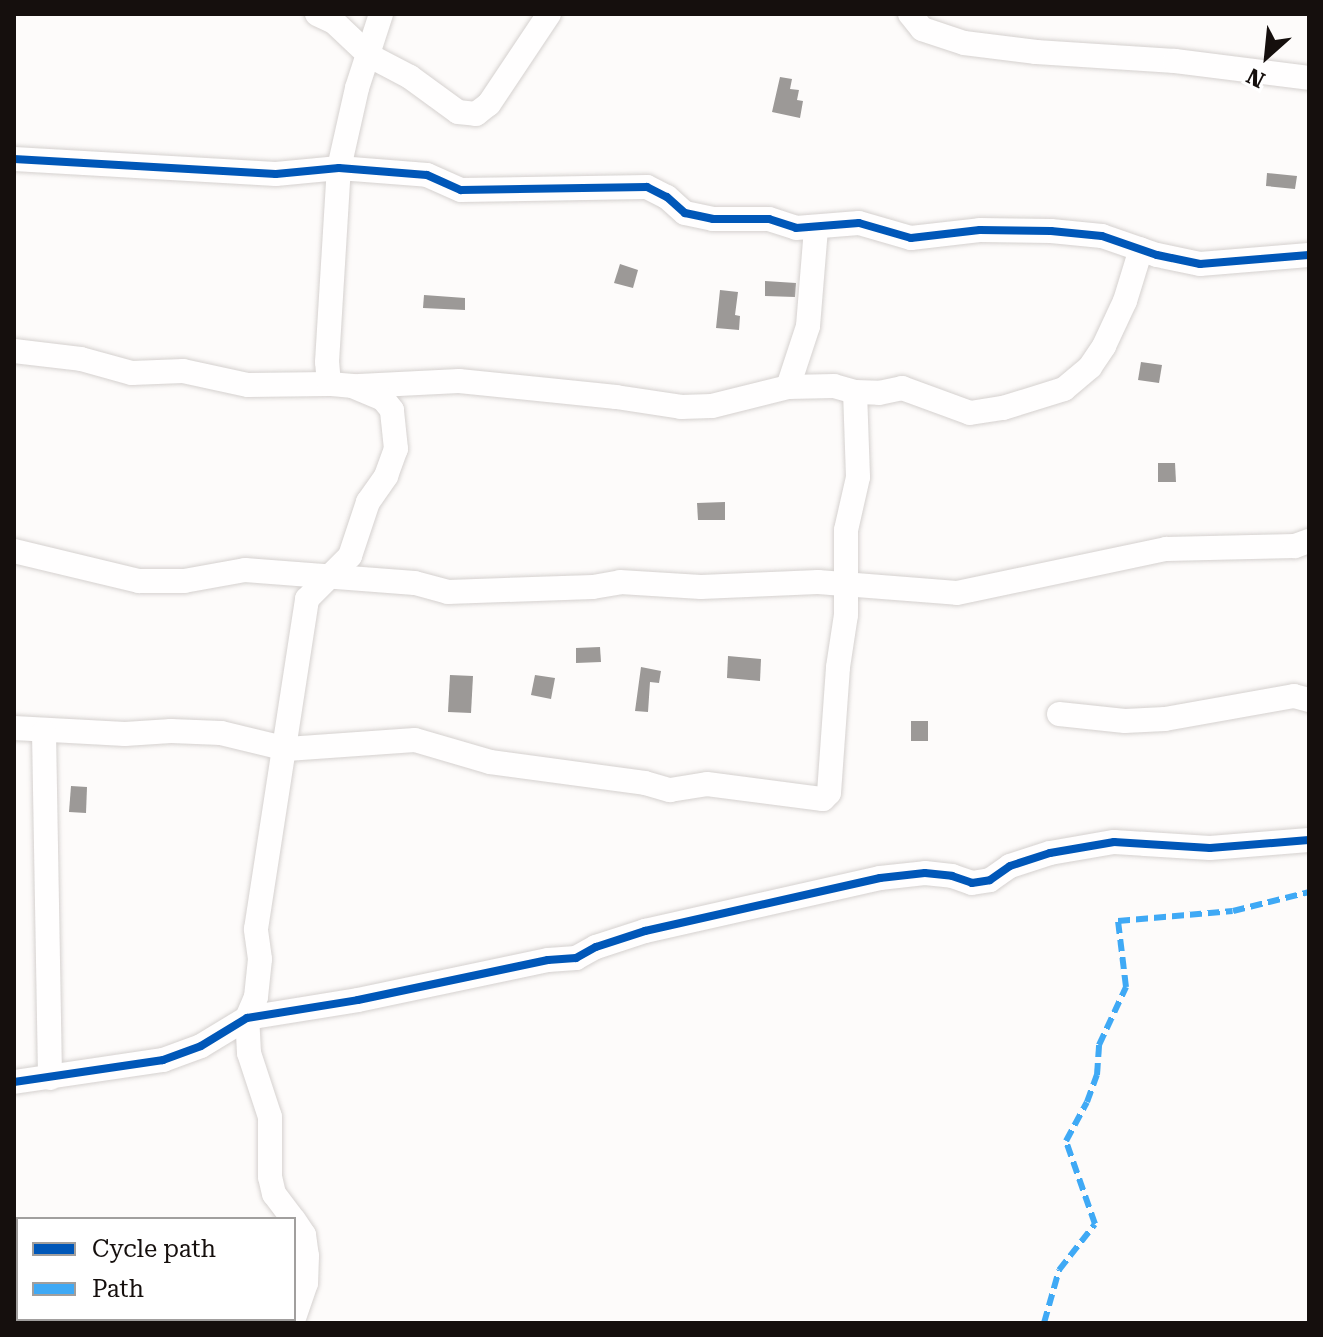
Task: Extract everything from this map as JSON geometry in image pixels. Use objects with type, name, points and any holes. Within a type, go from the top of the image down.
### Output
[{"type":"street","points":[[317,14],[334,22],[370,56],[410,77],[458,112],[476,114],[489,104],[549,14]]},
{"type":"street","points":[[341,385],[339,168],[357,88],[370,56],[381,14]]},
{"type":"street","points":[[910,14],[922,29],[964,43],[1036,52],[1175,61],[1309,78]]},
{"type":"street","points":[[14,159],[276,174],[339,168],[427,175],[461,190],[647,187],[667,197],[685,213],[713,219],[769,219],[796,228],[859,223],[911,238],[980,230],[1051,231],[1102,236],[1200,264],[1309,255]]},
{"type":"street","points":[[788,387],[808,326],[816,228]]},
{"type":"street","points":[[14,351],[81,359],[132,373],[183,371],[248,385],[459,381],[681,407],[712,406],[788,387],[834,386],[855,392],[879,393],[902,388],[970,413],[1003,408],[1064,389],[1090,367],[1104,346],[1135,278],[1141,249]]},
{"type":"street","points":[[292,1217],[274,1194],[270,1177],[270,1117],[249,1053],[247,1018],[256,997],[260,959],[256,929],[287,749],[307,599],[350,556],[368,502],[386,476],[396,449],[392,410],[383,399],[341,385]]},
{"type":"street","points":[[14,728],[44,732],[221,733],[287,749],[415,740],[490,762],[645,783],[670,790],[707,784],[823,799],[829,793],[830,749],[846,615],[846,530],[858,477],[855,392]]},
{"type":"street","points":[[14,551],[139,581],[184,581],[245,570],[326,579],[415,583],[448,592],[593,587],[620,582],[701,587],[845,584],[897,591],[957,593],[1166,549],[1295,546],[1309,541]]},
{"type":"street","points":[[1059,714],[1152,720],[1294,696],[1309,700]]},
{"type":"street","points":[[44,732],[50,1078]]},
{"type":"street","points":[[14,1082],[163,1060],[201,1046],[247,1018],[358,1000],[548,960],[576,958],[596,947],[645,931],[880,878],[925,873],[952,876],[972,883],[990,880],[1010,866],[1050,853],[1114,842],[1210,848],[1309,840]]},
{"type":"street","points":[[296,1223],[304,1235],[307,1256],[306,1283],[296,1311]]},
{"type":"building","points":[[780,77],[792,79],[790,89],[799,90],[797,100],[803,101],[800,118],[772,112]]},
{"type":"building","points":[[1267,173],[1297,176],[1295,189],[1266,186]]},
{"type":"building","points":[[620,264],[638,270],[633,288],[614,283]]},
{"type":"building","points":[[765,281],[796,283],[795,297],[765,296]]},
{"type":"building","points":[[720,290],[738,292],[735,315],[740,316],[739,330],[716,328]]},
{"type":"building","points":[[424,295],[465,298],[465,310],[423,308]]},
{"type":"building","points":[[1141,362],[1162,365],[1159,383],[1138,380]]},
{"type":"building","points":[[1158,463],[1175,463],[1176,482],[1158,482]]},
{"type":"building","points":[[725,502],[725,520],[698,520],[697,503]]},
{"type":"building","points":[[600,647],[601,662],[576,663],[576,648]]},
{"type":"building","points":[[728,656],[761,659],[760,681],[727,678]]},
{"type":"building","points":[[641,667],[661,671],[659,683],[650,682],[648,712],[635,711]]},
{"type":"building","points":[[450,675],[473,676],[471,713],[448,712]]},
{"type":"building","points":[[535,675],[555,678],[551,699],[531,695]]},
{"type":"building","points":[[911,721],[928,721],[928,741],[911,741]]},
{"type":"building","points":[[71,786],[87,787],[86,813],[69,812]]},
{"type":"marked path","points":[[1044,1323],[1059,1270],[1095,1224],[1066,1141],[1087,1102],[1097,1075],[1099,1045],[1126,987],[1118,921],[1233,911],[1309,892]]},
{"type":"cycle path","points":[[14,159],[276,174],[339,168],[427,175],[461,190],[647,187],[667,197],[685,213],[713,219],[769,219],[796,228],[859,223],[911,238],[980,230],[1051,231],[1102,236],[1157,255],[1200,264],[1309,255]]},
{"type":"cycle path","points":[[14,1082],[163,1060],[201,1046],[247,1018],[358,1000],[548,960],[576,958],[596,947],[645,931],[880,878],[925,873],[952,876],[972,883],[990,880],[1010,866],[1050,853],[1114,842],[1210,848],[1309,840]]}]
